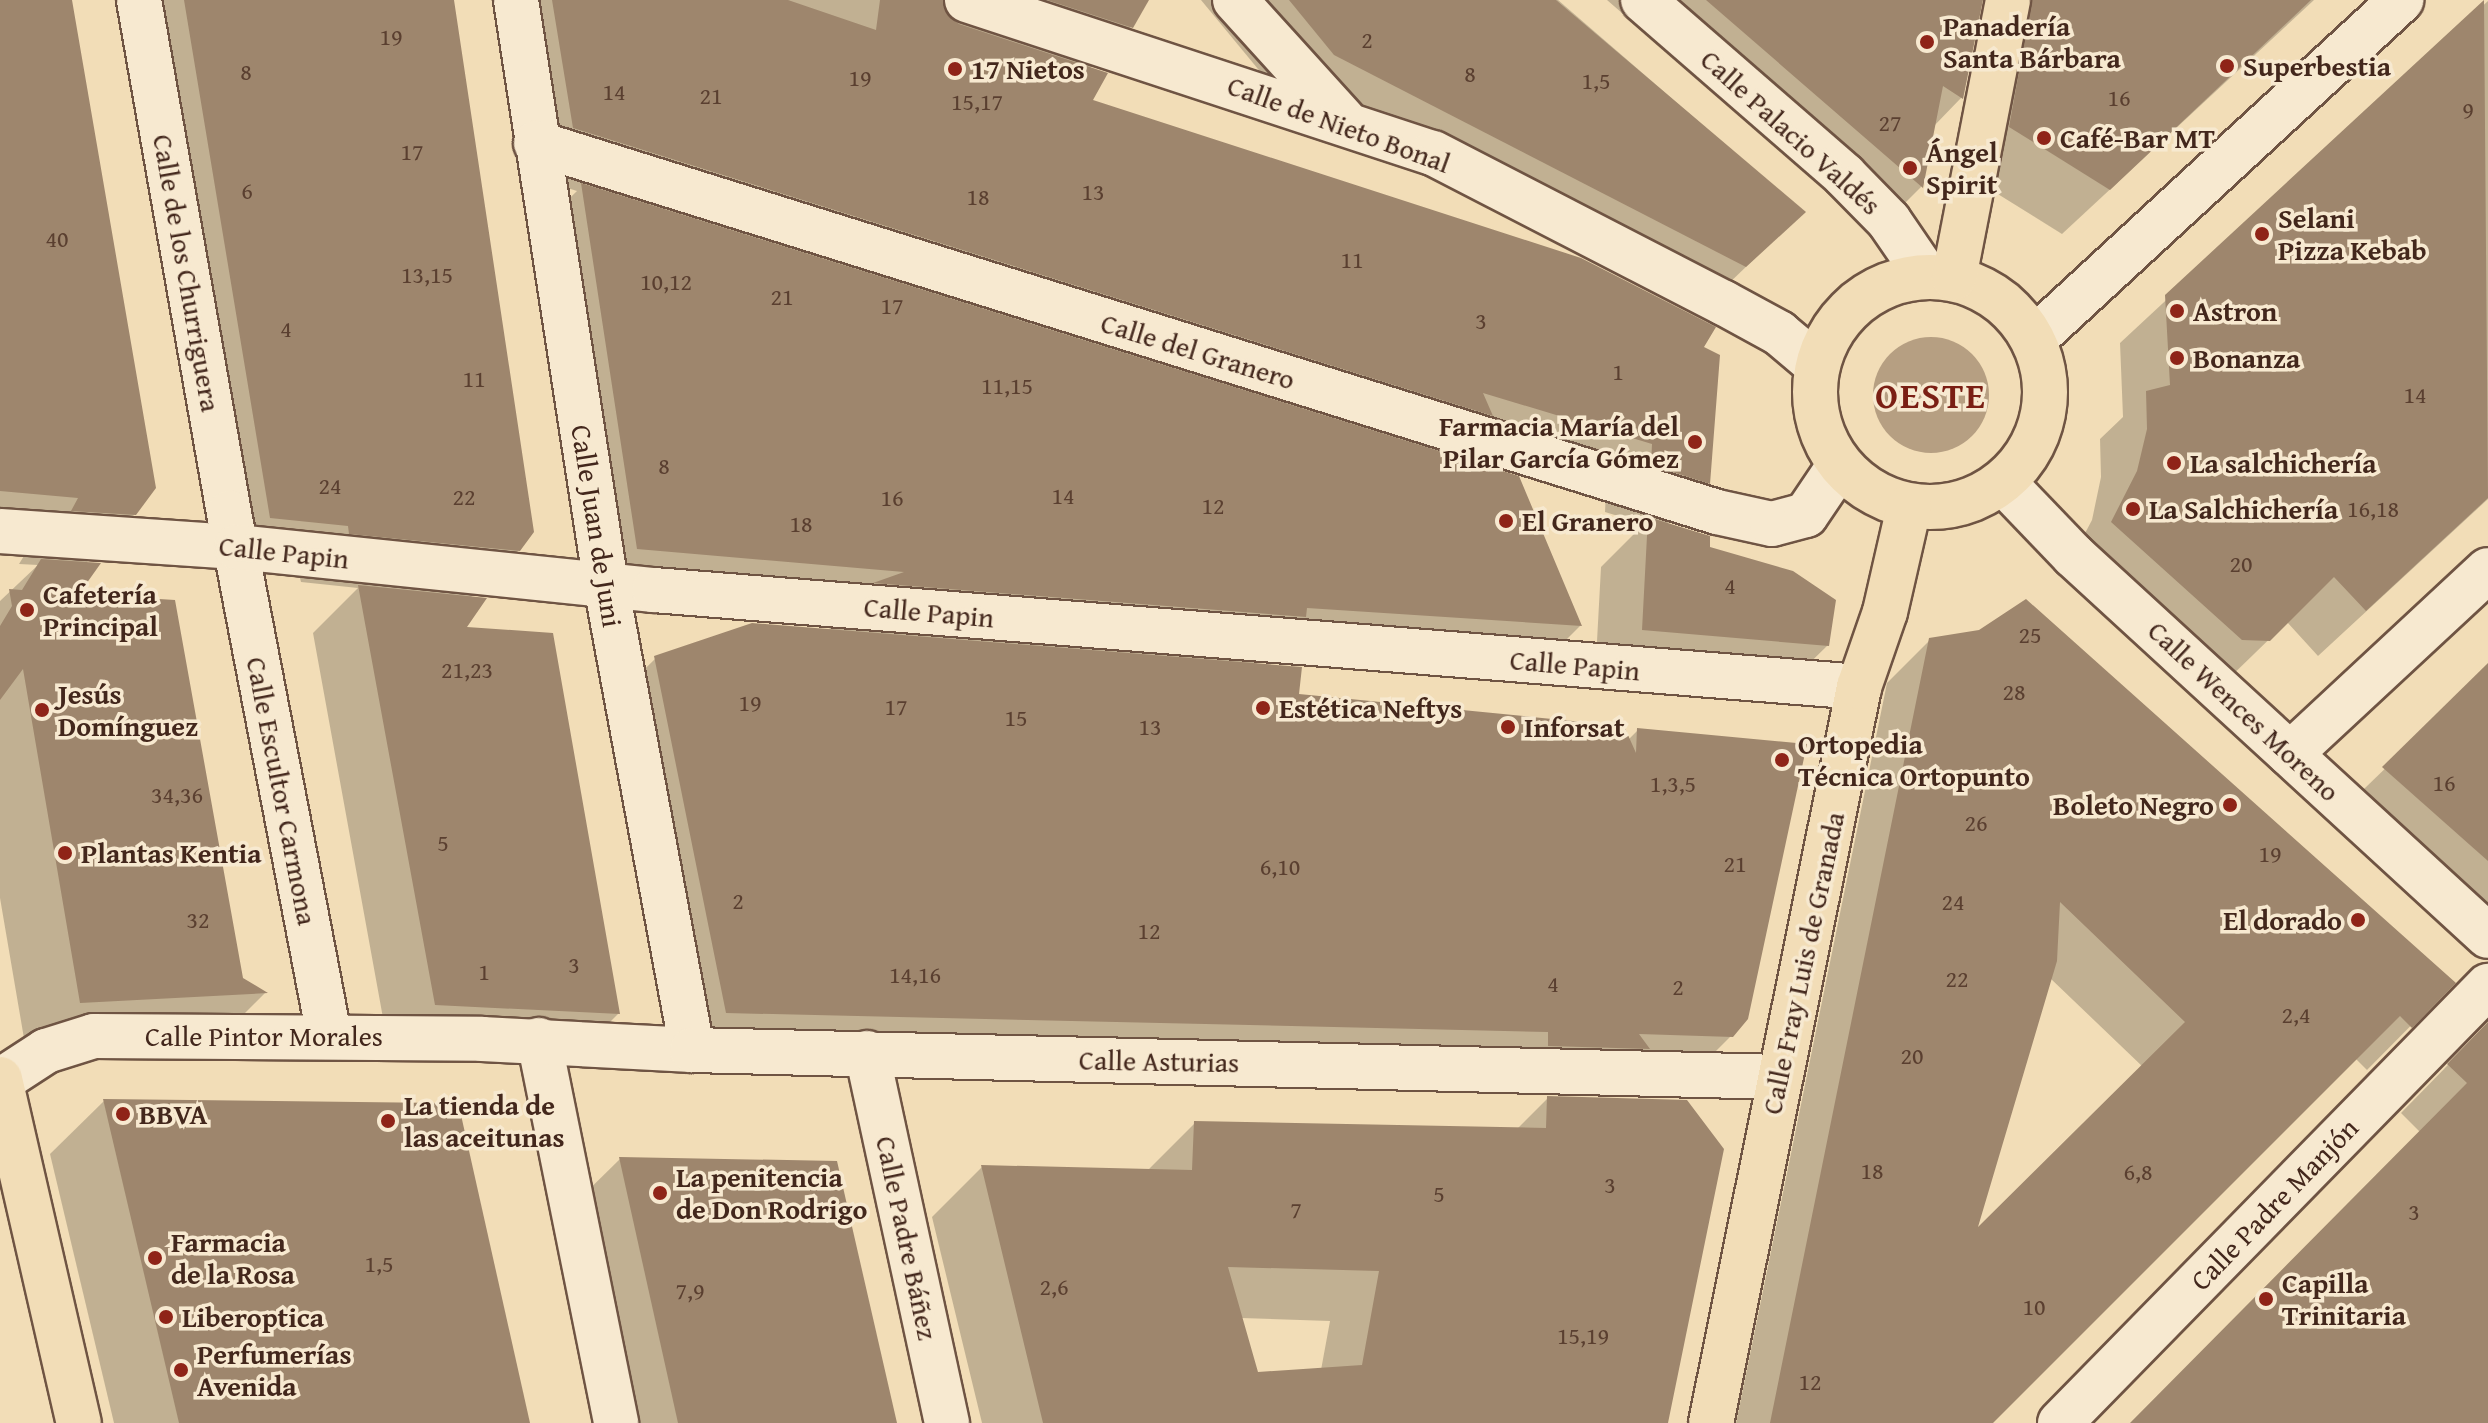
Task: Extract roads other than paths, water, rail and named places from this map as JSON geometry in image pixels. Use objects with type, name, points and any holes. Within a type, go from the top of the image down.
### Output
[{"type":"main road","points":[[1940,276],[1999,6]]},
{"type":"main road","points":[[1940,276],[2001,300],[2034,339],[2047,390],[2036,441],[2004,483],[1959,505],[1909,507],[1871,492],[1839,466],[1816,418],[1816,364],[1831,329],[1856,301],[1888,283],[1940,276]]},
{"type":"main road","name":"Calle Fray Luis de Granada","points":[[1711,1423],[1859,687],[1885,612],[1909,507]]},
{"type":"main road","points":[[0,1081],[79,1423]]},
{"type":"street","name":"Calle de los Churriguera","points":[[139,0],[236,547]]},
{"type":"street","name":"Calle Juan de Juni","points":[[516,0],[606,585],[692,1050]]},
{"type":"street","name":"Calle de Nieto Bonal","points":[[967,0],[1433,153],[1779,333],[1816,364]]},
{"type":"street","points":[[1235,0],[1347,123]]},
{"type":"street","name":"Calle Palacio Valdés","points":[[1643,0],[1844,175],[1940,276]]},
{"type":"street","points":[[2034,339],[2401,0]]},
{"type":"street","name":"Calle del Granero","points":[[536,143],[1717,512],[1772,524],[1806,515],[1839,466]]},
{"type":"street","name":"Calle Wences Moreno","points":[[2004,483],[2073,555],[2488,936]]},
{"type":"street","name":"Calle Papin","points":[[0,531],[236,547],[606,585],[1859,687]]},
{"type":"street","name":"Calle Escultor Carmona","points":[[236,547],[329,1035]]},
{"type":"street","points":[[2290,754],[2488,570]]},
{"type":"street","name":"Calle Padre Manjón","points":[[2060,1423],[2488,986]]},
{"type":"street","name":"Calle Pintor Morales","points":[[0,1081],[46,1051],[94,1036],[329,1035],[539,1040]]},
{"type":"street","points":[[539,1040],[616,1423]]},
{"type":"street","name":"Calle Asturias","points":[[539,1040],[692,1050],[1779,1077]]},
{"type":"street","name":"Calle Padre Báñez","points":[[867,1053],[947,1423]]},
{"type":"place","name":"Panadería Santa Bárbara","points":[[1927,42]]},
{"type":"place","name":"Superbestia","points":[[2227,66]]},
{"type":"place","name":"17 Nietos","points":[[955,69]]},
{"type":"place","name":"Café-Bar MT","points":[[2044,138]]},
{"type":"place","name":"Ángel Spirit","points":[[1910,168]]},
{"type":"place","name":"Selani Pizza Kebab","points":[[2262,234]]},
{"type":"place","name":"Astron","points":[[2177,311]]},
{"type":"place","name":"Bonanza","points":[[2177,358]]},
{"type":"place","name":"Farmacia María del Pilar García Gómez","points":[[1695,442]]},
{"type":"place","name":"La salchichería","points":[[2174,463]]},
{"type":"place","name":"La Salchichería","points":[[2133,509]]},
{"type":"place","name":"El Granero","points":[[1506,521]]},
{"type":"place","name":"Cafetería Principal","points":[[27,610]]},
{"type":"place","name":"Estética Neftys","points":[[1263,708]]},
{"type":"place","name":"Jesús Domínguez","points":[[42,710]]},
{"type":"place","name":"Inforsat","points":[[1508,727]]},
{"type":"place","name":"Ortopedia Técnica Ortopunto","points":[[1782,760]]},
{"type":"place","name":"Boleto Negro","points":[[2230,805]]},
{"type":"place","name":"Plantas Kentia","points":[[65,853]]},
{"type":"place","name":"El dorado","points":[[2358,920]]},
{"type":"place","name":"BBVA","points":[[123,1114]]},
{"type":"place","name":"La tienda de las aceitunas","points":[[388,1121]]},
{"type":"place","name":"La penitencia de Don Rodrigo","points":[[660,1193]]},
{"type":"place","name":"Farmacia de la Rosa","points":[[155,1258]]},
{"type":"place","name":"Capilla Trinitaria","points":[[2266,1299]]},
{"type":"place","name":"Liberoptica","points":[[166,1317]]},
{"type":"place","name":"Perfumerías Avenida","points":[[181,1370]]},
{"type":"district","name":"OESTE","points":[[1931,395]]}]
